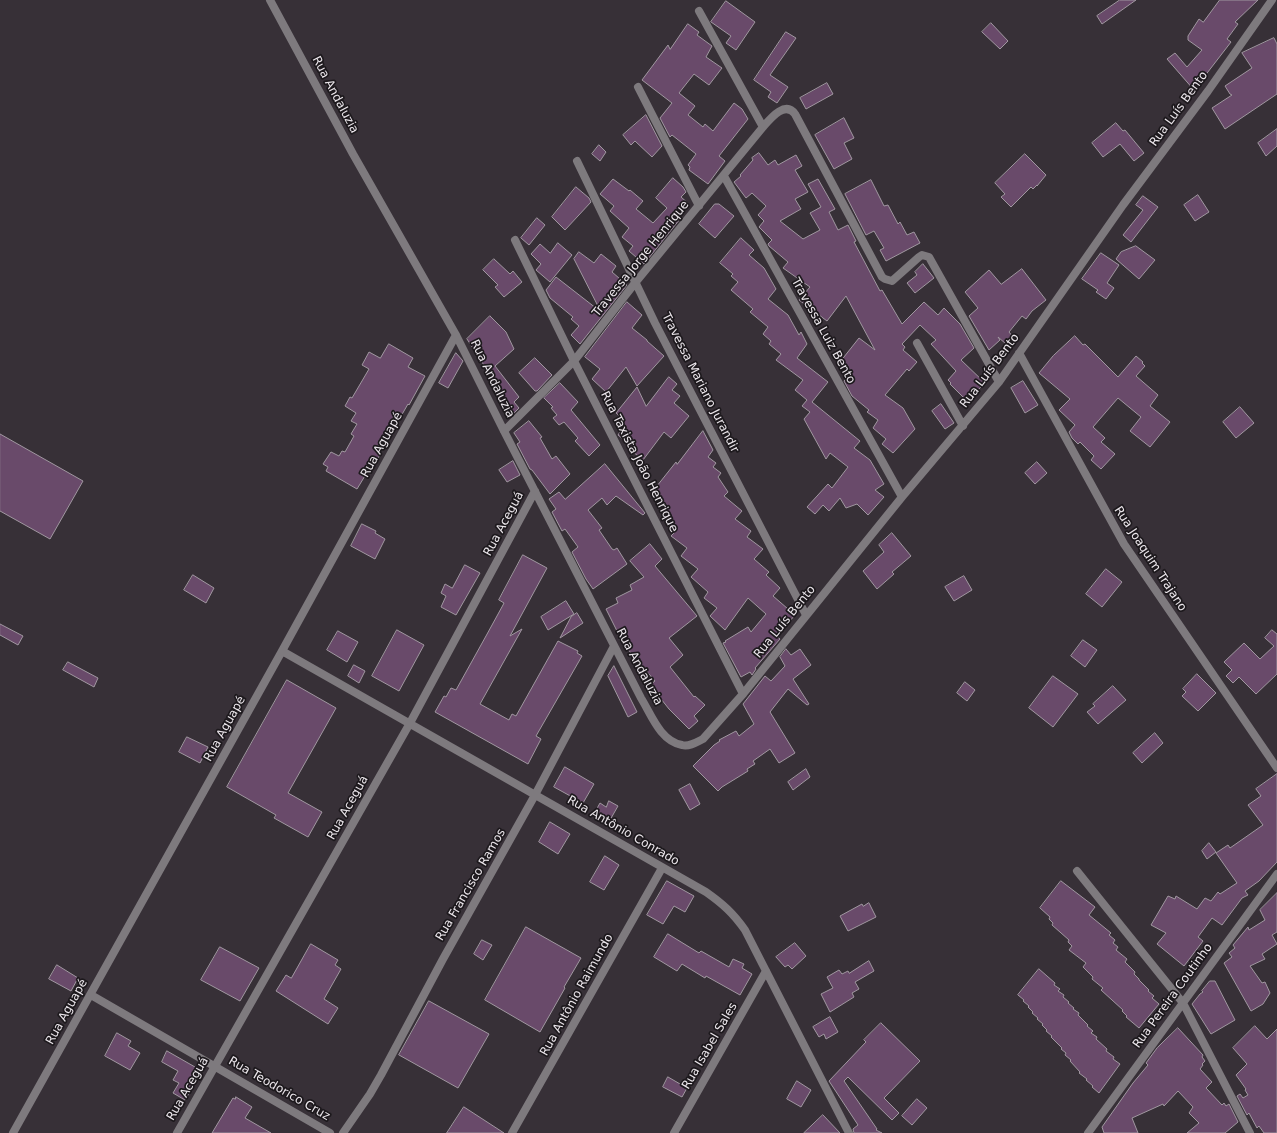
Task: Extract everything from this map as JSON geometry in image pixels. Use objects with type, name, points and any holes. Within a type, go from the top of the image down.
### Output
[{"type":"street","name":"Rua Andaluzia","points":[[270,0],[353,154],[456,335],[614,646],[662,734],[673,742],[682,746],[694,744],[703,739]]},
{"type":"street","name":"Rua Luís Bento","points":[[703,739],[743,694],[902,497],[999,382],[1118,211],[1208,91],[1272,0]]},
{"type":"street","points":[[699,11],[763,127]]},
{"type":"street","points":[[638,87],[700,206]]},
{"type":"street","name":"Travessa Jorge Henrique","points":[[504,431],[574,361],[635,283],[700,206],[763,127],[774,115],[783,110],[790,109],[795,114],[882,277],[892,281],[922,255],[929,257],[999,382]]},
{"type":"street","name":"Travessa Mariano Jurandir","points":[[576,161],[658,330],[806,615]]},
{"type":"street","name":"Travessa Luiz Bento","points":[[724,176],[902,497]]},
{"type":"street","name":"Rua Taxista João Henrique","points":[[515,240],[574,361],[743,694]]},
{"type":"street","name":"Rua Aguapé","points":[[13,1133],[282,651],[456,335]]},
{"type":"street","points":[[917,343],[963,426]]},
{"type":"street","name":"Rua Joaquim Trajano","points":[[1019,353],[1124,544],[1277,768]]},
{"type":"street","name":"Rua Aceguá","points":[[177,1133],[216,1067],[410,723],[535,491]]},
{"type":"street","name":"Rua Francisco Ramos","points":[[343,1133],[370,1094],[381,1075],[443,959],[490,878],[614,646]]},
{"type":"street","name":"Rua Antônio Conrado","points":[[282,651],[706,892],[722,903],[736,917],[745,930],[848,1133]]},
{"type":"street","name":"Rua Antônio Raimundo","points":[[512,1133],[662,868]]},
{"type":"street","points":[[1077,871],[1183,1003],[1250,1133]]},
{"type":"street","name":"Rua Pereira Coutinho","points":[[1088,1133],[1095,1129],[1183,1003],[1276,878]]},
{"type":"street","name":"Rua Isabel Sales","points":[[674,1133],[766,971]]},
{"type":"street","name":"Rua Teodorico Cruz","points":[[90,995],[330,1133]]},
{"type":"building","points":[[1120,0],[1136,0],[1102,24],[1097,16]]},
{"type":"building","points":[[1220,0],[1258,0],[1235,22],[1238,24],[1227,39],[1231,42],[1194,90],[1167,59],[1175,53],[1187,67],[1202,50],[1188,40],[1188,36],[1199,19],[1203,22]]},
{"type":"building","points":[[726,1],[755,22],[736,50],[726,43],[731,36],[711,22]]},
{"type":"building","points":[[991,23],[1008,41],[1000,49],[982,32]]},
{"type":"building","points":[[688,24],[699,32],[697,35],[712,46],[706,57],[722,68],[709,85],[694,74],[679,93],[695,106],[688,115],[703,127],[705,124],[713,131],[734,103],[742,109],[748,119],[719,156],[725,161],[708,184],[689,170],[690,167],[688,165],[696,154],[672,135],[670,137],[660,118],[672,103],[642,80],[668,45],[670,49]]},
{"type":"building","points":[[786,32],[796,38],[770,75],[788,87],[777,103],[768,97],[771,92],[754,80]]},
{"type":"building","points":[[1274,38],[1277,44],[1277,94],[1225,129],[1212,108],[1232,95],[1225,86],[1252,68],[1242,53]]},
{"type":"building","points":[[827,83],[833,94],[806,109],[800,98]]},
{"type":"building","points":[[646,115],[662,146],[652,157],[635,141],[631,145],[623,135]]},
{"type":"building","points":[[844,118],[854,138],[844,143],[852,159],[834,169],[815,135]]},
{"type":"building","points":[[1116,123],[1123,131],[1125,130],[1144,153],[1134,161],[1120,144],[1103,157],[1092,143]]},
{"type":"building","points":[[1277,129],[1277,146],[1266,156],[1258,143]]},
{"type":"building","points":[[599,145],[606,152],[600,161],[592,154]]},
{"type":"building","points":[[759,153],[768,165],[775,160],[778,165],[796,155],[802,166],[795,170],[808,192],[795,199],[801,209],[780,221],[803,239],[820,230],[810,213],[821,207],[808,184],[818,179],[835,209],[829,212],[838,230],[848,225],[856,241],[854,242],[880,291],[882,290],[902,324],[924,302],[938,315],[944,308],[960,324],[974,348],[961,360],[985,383],[977,391],[975,388],[964,398],[948,380],[956,371],[931,344],[936,340],[920,325],[902,344],[905,347],[903,350],[917,362],[909,371],[907,369],[885,395],[903,408],[915,429],[893,453],[882,444],[886,439],[873,428],[878,420],[867,412],[869,410],[852,396],[844,381],[852,372],[840,362],[859,338],[875,350],[846,296],[827,321],[799,300],[810,287],[783,268],[788,262],[769,246],[768,244],[772,240],[759,227],[764,221],[758,215],[766,206],[752,193],[746,198],[734,182],[741,176],[740,175],[753,160],[752,158]]},
{"type":"building","points":[[1025,154],[1046,175],[1037,186],[1033,189],[1031,187],[1011,207],[1001,197],[1005,194],[995,183]]},
{"type":"building","points":[[673,178],[683,187],[686,192],[681,197],[690,205],[678,217],[680,219],[644,264],[629,251],[633,246],[622,237],[629,228],[610,211],[614,206],[600,194],[613,179],[643,201],[636,209],[653,223],[667,208],[656,198]]},
{"type":"building","points":[[871,180],[884,206],[888,205],[898,224],[900,222],[907,235],[914,232],[920,243],[886,261],[880,250],[884,248],[874,231],[866,235],[845,194]]},
{"type":"building","points":[[576,187],[589,198],[591,202],[565,230],[552,217]]},
{"type":"building","points":[[1198,195],[1209,212],[1195,221],[1184,205]]},
{"type":"building","points":[[1143,196],[1158,207],[1131,242],[1123,235],[1143,210],[1136,205]]},
{"type":"building","points":[[715,204],[719,204],[734,216],[715,238],[699,224]]},
{"type":"building","points":[[537,218],[545,225],[529,245],[521,238]]},
{"type":"building","points":[[741,238],[754,250],[749,255],[764,268],[776,289],[768,299],[788,315],[799,335],[801,332],[807,344],[797,358],[828,382],[812,402],[860,441],[854,448],[870,460],[884,484],[875,490],[884,497],[868,515],[857,504],[846,508],[840,498],[829,511],[823,505],[815,514],[807,507],[828,484],[832,488],[848,467],[830,453],[826,459],[804,419],[810,412],[802,406],[807,400],[795,390],[803,380],[776,360],[781,354],[769,344],[771,341],[763,334],[768,327],[750,312],[753,309],[731,290],[738,282],[731,276],[733,274],[720,263]]},
{"type":"building","points":[[558,243],[572,255],[550,282],[536,270],[541,264],[531,254],[540,244],[550,253]]},
{"type":"building","points":[[1136,246],[1155,260],[1139,279],[1116,259],[1121,252]]},
{"type":"building","points":[[579,252],[594,263],[601,254],[616,266],[612,272],[627,285],[580,344],[571,335],[579,326],[571,319],[573,317],[550,298],[546,290],[556,277],[601,312],[574,259]]},
{"type":"building","points":[[1101,253],[1119,265],[1107,283],[1114,288],[1106,299],[1096,292],[1098,290],[1082,279]]},
{"type":"building","points":[[494,259],[510,274],[513,271],[522,282],[504,297],[495,287],[498,285],[483,270]]},
{"type":"building","points":[[923,264],[934,278],[915,293],[907,283],[917,275],[915,272]]},
{"type":"building","points":[[1022,269],[1046,300],[1032,311],[1026,319],[1022,316],[1009,332],[1013,337],[1006,344],[998,337],[1000,340],[989,350],[969,316],[978,308],[965,292],[989,270],[1001,284]]},
{"type":"building","points":[[627,302],[642,315],[632,328],[664,356],[637,386],[626,367],[606,392],[592,379],[600,369],[585,357]]},
{"type":"building","points":[[490,316],[506,332],[514,349],[495,366],[519,397],[514,402],[519,408],[513,414],[497,398],[502,393],[467,339]]},
{"type":"building","points":[[1075,336],[1118,377],[1136,356],[1143,362],[1142,363],[1145,366],[1136,376],[1158,395],[1150,406],[1170,422],[1150,447],[1130,431],[1141,417],[1118,398],[1093,427],[1105,438],[1101,442],[1115,454],[1101,469],[1091,460],[1094,456],[1080,442],[1078,444],[1072,438],[1069,432],[1075,425],[1059,410],[1070,399],[1039,373],[1053,356]]},
{"type":"building","points":[[389,344],[413,358],[408,367],[425,376],[409,405],[408,404],[397,423],[394,421],[376,450],[381,453],[376,462],[374,461],[357,489],[326,471],[328,467],[323,464],[331,452],[339,456],[342,451],[345,452],[354,436],[351,434],[357,424],[351,421],[356,413],[345,406],[350,397],[352,398],[369,369],[362,365],[369,352],[380,358]]},
{"type":"building","points":[[456,353],[463,361],[448,388],[439,383]]},
{"type":"building","points":[[535,358],[552,375],[537,391],[535,391],[519,373]]},
{"type":"building","points":[[669,377],[677,384],[672,390],[680,396],[674,403],[689,416],[671,438],[664,432],[643,460],[627,447],[629,444],[618,435],[624,426],[620,423],[623,419],[616,413],[637,387],[646,406]]},
{"type":"building","points":[[1023,381],[1038,405],[1025,413],[1011,388]]},
{"type":"building","points":[[560,383],[578,402],[571,410],[600,445],[589,456],[575,441],[578,438],[564,422],[559,425],[553,418],[557,415],[551,408],[553,407],[544,398]]},
{"type":"building","points":[[941,404],[954,423],[945,429],[932,411]]},
{"type":"building","points":[[1240,407],[1254,423],[1236,438],[1223,422]]},
{"type":"building","points":[[529,421],[542,437],[540,438],[552,459],[556,456],[570,474],[550,494],[530,469],[517,444],[520,442],[514,433]]},
{"type":"building","points":[[703,431],[713,450],[708,457],[716,463],[713,467],[721,473],[718,477],[728,492],[724,496],[742,511],[735,519],[751,531],[747,537],[763,549],[754,559],[769,572],[766,575],[780,588],[773,596],[795,615],[777,636],[780,639],[755,668],[756,669],[752,675],[750,672],[741,677],[723,643],[748,627],[751,632],[766,614],[748,598],[725,630],[710,616],[717,608],[704,598],[708,592],[691,577],[698,569],[681,556],[687,548],[671,536],[675,532],[667,526],[669,523],[663,516],[669,508],[656,497],[657,495],[653,491]]},
{"type":"building","points":[[0,434],[83,481],[50,539],[0,511]]},
{"type":"building","points":[[513,461],[520,475],[507,482],[499,470]]},
{"type":"building","points":[[1037,462],[1047,473],[1035,484],[1025,473]]},
{"type":"building","points":[[605,464],[645,513],[643,515],[616,496],[607,505],[602,498],[588,510],[602,528],[599,530],[612,549],[614,550],[617,548],[627,564],[593,589],[572,552],[578,547],[565,529],[562,531],[552,512],[556,509],[549,499],[559,492],[565,499]]},
{"type":"building","points":[[362,524],[376,531],[375,533],[385,539],[375,559],[351,546]]},
{"type":"building","points":[[892,533],[911,556],[892,572],[894,574],[877,589],[863,571],[884,552],[879,545]]},
{"type":"building","points":[[650,544],[662,559],[655,566],[697,616],[669,638],[683,655],[670,667],[694,697],[695,696],[705,705],[694,716],[698,721],[689,729],[669,709],[650,685],[655,681],[619,639],[622,637],[617,631],[606,609],[618,603],[616,598],[632,590],[630,585],[644,577],[630,561]]},
{"type":"building","points":[[523,555],[547,568],[510,636],[522,629],[480,704],[509,720],[512,714],[516,716],[558,641],[578,651],[577,653],[582,656],[536,736],[541,739],[528,764],[435,712],[444,696],[446,697],[451,688],[456,690],[504,603],[499,600]]},
{"type":"building","points":[[465,565],[480,573],[456,615],[441,607],[446,596],[441,593],[445,584],[452,588]]},
{"type":"building","points":[[1106,569],[1122,582],[1102,607],[1086,594]]},
{"type":"building","points":[[193,575],[214,588],[206,603],[184,590]]},
{"type":"building","points":[[964,576],[972,590],[954,601],[945,587]]},
{"type":"building","points":[[566,601],[574,614],[548,630],[541,617]]},
{"type":"building","points":[[577,613],[583,623],[560,638],[571,617]]},
{"type":"building","points":[[0,624],[23,636],[18,645],[0,635]]},
{"type":"building","points":[[397,630],[424,645],[399,691],[372,676]]},
{"type":"building","points":[[1272,630],[1277,634],[1277,674],[1256,694],[1239,677],[1233,683],[1226,676],[1232,670],[1224,662],[1244,643],[1260,659],[1274,646],[1265,638]]},
{"type":"building","points":[[338,631],[358,642],[347,662],[327,650]]},
{"type":"building","points":[[1083,640],[1097,650],[1085,667],[1071,656]]},
{"type":"building","points":[[786,649],[791,655],[800,649],[811,665],[793,679],[809,704],[807,705],[788,689],[770,712],[795,753],[779,763],[770,749],[753,761],[755,764],[747,769],[748,771],[718,791],[693,766],[720,741],[719,740],[736,731],[739,736],[754,724],[743,704],[765,676],[771,681],[785,666],[780,657]]},
{"type":"building","points":[[68,662],[98,678],[94,687],[63,670]]},
{"type":"building","points":[[354,665],[365,671],[359,683],[348,676]]},
{"type":"building","points":[[614,666],[637,712],[628,717],[608,676]]},
{"type":"building","points":[[1197,674],[1216,693],[1198,711],[1182,696],[1186,692],[1183,689]]},
{"type":"building","points":[[1053,676],[1078,694],[1053,727],[1029,708]]},
{"type":"building","points":[[287,680],[336,708],[288,793],[322,812],[308,837],[274,818],[276,815],[227,787]]},
{"type":"building","points":[[965,682],[975,690],[967,701],[957,693]]},
{"type":"building","points":[[1113,686],[1126,700],[1098,724],[1087,712],[1095,706],[1093,704]]},
{"type":"building","points":[[1155,733],[1163,743],[1142,763],[1133,753]]},
{"type":"building","points":[[187,737],[208,747],[200,763],[179,752]]},
{"type":"building","points":[[565,767],[594,784],[583,803],[554,787]]},
{"type":"building","points":[[806,769],[810,777],[793,790],[788,782]]},
{"type":"building","points":[[1277,774],[1277,862],[1259,881],[1245,891],[1248,895],[1242,898],[1222,925],[1212,918],[1198,937],[1203,941],[1184,966],[1157,944],[1166,933],[1151,925],[1168,896],[1175,899],[1176,896],[1197,909],[1205,898],[1211,901],[1218,892],[1220,894],[1237,883],[1216,853],[1228,845],[1230,848],[1263,825],[1248,805],[1261,796],[1256,789]]},
{"type":"building","points":[[690,784],[700,804],[690,810],[679,790]]},
{"type":"building","points":[[609,801],[618,806],[610,820],[595,812],[600,803],[606,807]]},
{"type":"building","points":[[550,822],[570,834],[558,854],[539,842]]},
{"type":"building","points":[[1209,843],[1216,852],[1207,859],[1202,851]]},
{"type":"building","points":[[605,856],[619,865],[604,890],[590,882]]},
{"type":"building","points":[[667,881],[694,896],[685,912],[674,906],[663,924],[647,915]]},
{"type":"building","points":[[1061,881],[1095,907],[1089,915],[1111,933],[1109,935],[1115,940],[1113,943],[1118,947],[1116,950],[1127,959],[1125,962],[1135,972],[1134,974],[1149,990],[1148,991],[1154,996],[1152,998],[1159,1004],[1139,1028],[1126,1017],[1127,1016],[1122,1011],[1123,1010],[1101,990],[1103,988],[1092,979],[1093,977],[1083,967],[1086,963],[1069,950],[1072,946],[1068,942],[1069,940],[1052,925],[1053,923],[1049,919],[1050,917],[1040,908]]},
{"type":"building","points":[[1277,893],[1277,932],[1272,935],[1277,944],[1262,954],[1265,959],[1250,966],[1262,983],[1265,982],[1270,993],[1263,1004],[1251,1011],[1224,963],[1232,957],[1229,953],[1235,948],[1233,945],[1248,927],[1249,930],[1265,920],[1260,910]]},
{"type":"building","points":[[869,903],[876,917],[848,931],[840,916],[862,904],[863,906]]},
{"type":"building","points":[[526,927],[581,958],[540,1032],[485,1000]]},
{"type":"building","points":[[668,934],[699,953],[701,951],[729,967],[733,959],[744,964],[742,968],[752,974],[740,995],[706,976],[705,978],[682,964],[677,971],[654,957]]},
{"type":"building","points":[[482,940],[492,945],[483,960],[474,954]]},
{"type":"building","points":[[795,943],[806,956],[792,969],[788,965],[785,967],[776,957]]},
{"type":"building","points":[[311,944],[338,960],[335,965],[341,969],[324,999],[338,1008],[328,1024],[276,991],[286,975],[291,978]]},
{"type":"building","points":[[220,947],[259,968],[240,1001],[201,980]]},
{"type":"building","points":[[869,961],[874,971],[855,982],[859,989],[852,993],[854,997],[830,1012],[821,994],[833,988],[827,977],[839,970],[842,974],[848,971],[849,973]]},
{"type":"building","points":[[57,965],[78,978],[71,991],[49,979]]},
{"type":"building","points":[[1039,969],[1055,983],[1054,985],[1060,989],[1058,991],[1064,995],[1063,997],[1074,1008],[1073,1009],[1079,1013],[1078,1015],[1093,1031],[1091,1033],[1097,1037],[1096,1039],[1107,1049],[1106,1051],[1114,1057],[1113,1059],[1120,1064],[1099,1093],[1086,1080],[1087,1079],[1079,1073],[1080,1072],[1070,1061],[1071,1060],[1065,1055],[1066,1053],[1046,1031],[1047,1030],[1042,1025],[1043,1024],[1032,1013],[1033,1012],[1028,1007],[1029,1006],[1018,995]]},
{"type":"building","points":[[1210,981],[1215,981],[1235,1020],[1211,1034],[1192,1004],[1203,992],[1202,991]]},
{"type":"building","points":[[429,1001],[489,1034],[458,1088],[399,1055]]},
{"type":"building","points":[[830,1017],[838,1032],[826,1039],[824,1034],[819,1037],[813,1027]]},
{"type":"building","points":[[881,1023],[920,1061],[884,1098],[899,1113],[892,1120],[848,1077],[844,1081],[877,1129],[876,1130],[882,1133],[854,1133],[853,1129],[858,1125],[829,1081],[866,1042],[864,1040]]},
{"type":"building","points":[[1255,1026],[1267,1039],[1277,1029],[1277,1133],[1264,1133],[1259,1126],[1257,1128],[1249,1113],[1247,1115],[1237,1096],[1240,1094],[1243,1098],[1248,1095],[1245,1090],[1246,1089],[1236,1075],[1247,1064],[1233,1048]]},
{"type":"building","points":[[1178,1028],[1203,1055],[1202,1057],[1205,1061],[1200,1069],[1212,1082],[1206,1088],[1222,1105],[1224,1103],[1226,1106],[1229,1104],[1238,1122],[1225,1133],[1187,1133],[1199,1123],[1189,1113],[1193,1107],[1178,1091],[1164,1106],[1163,1104],[1132,1118],[1138,1133],[1104,1133],[1102,1127],[1133,1083],[1148,1065],[1146,1063],[1157,1048]]},
{"type":"building","points":[[117,1033],[131,1041],[128,1046],[140,1053],[130,1070],[105,1056]]},
{"type":"building","points":[[167,1051],[202,1071],[185,1100],[173,1093],[179,1083],[173,1080],[178,1071],[162,1062]]},
{"type":"building","points":[[668,1077],[687,1088],[682,1097],[663,1087]]},
{"type":"building","points":[[797,1081],[811,1090],[801,1107],[787,1099]]},
{"type":"building","points":[[236,1097],[252,1107],[245,1118],[271,1133],[212,1133],[233,1098],[235,1099]]},
{"type":"building","points":[[917,1099],[927,1108],[912,1125],[902,1116]]},
{"type":"building","points":[[464,1107],[504,1133],[447,1133]]},
{"type":"building","points":[[823,1115],[840,1133],[804,1133]]}]
